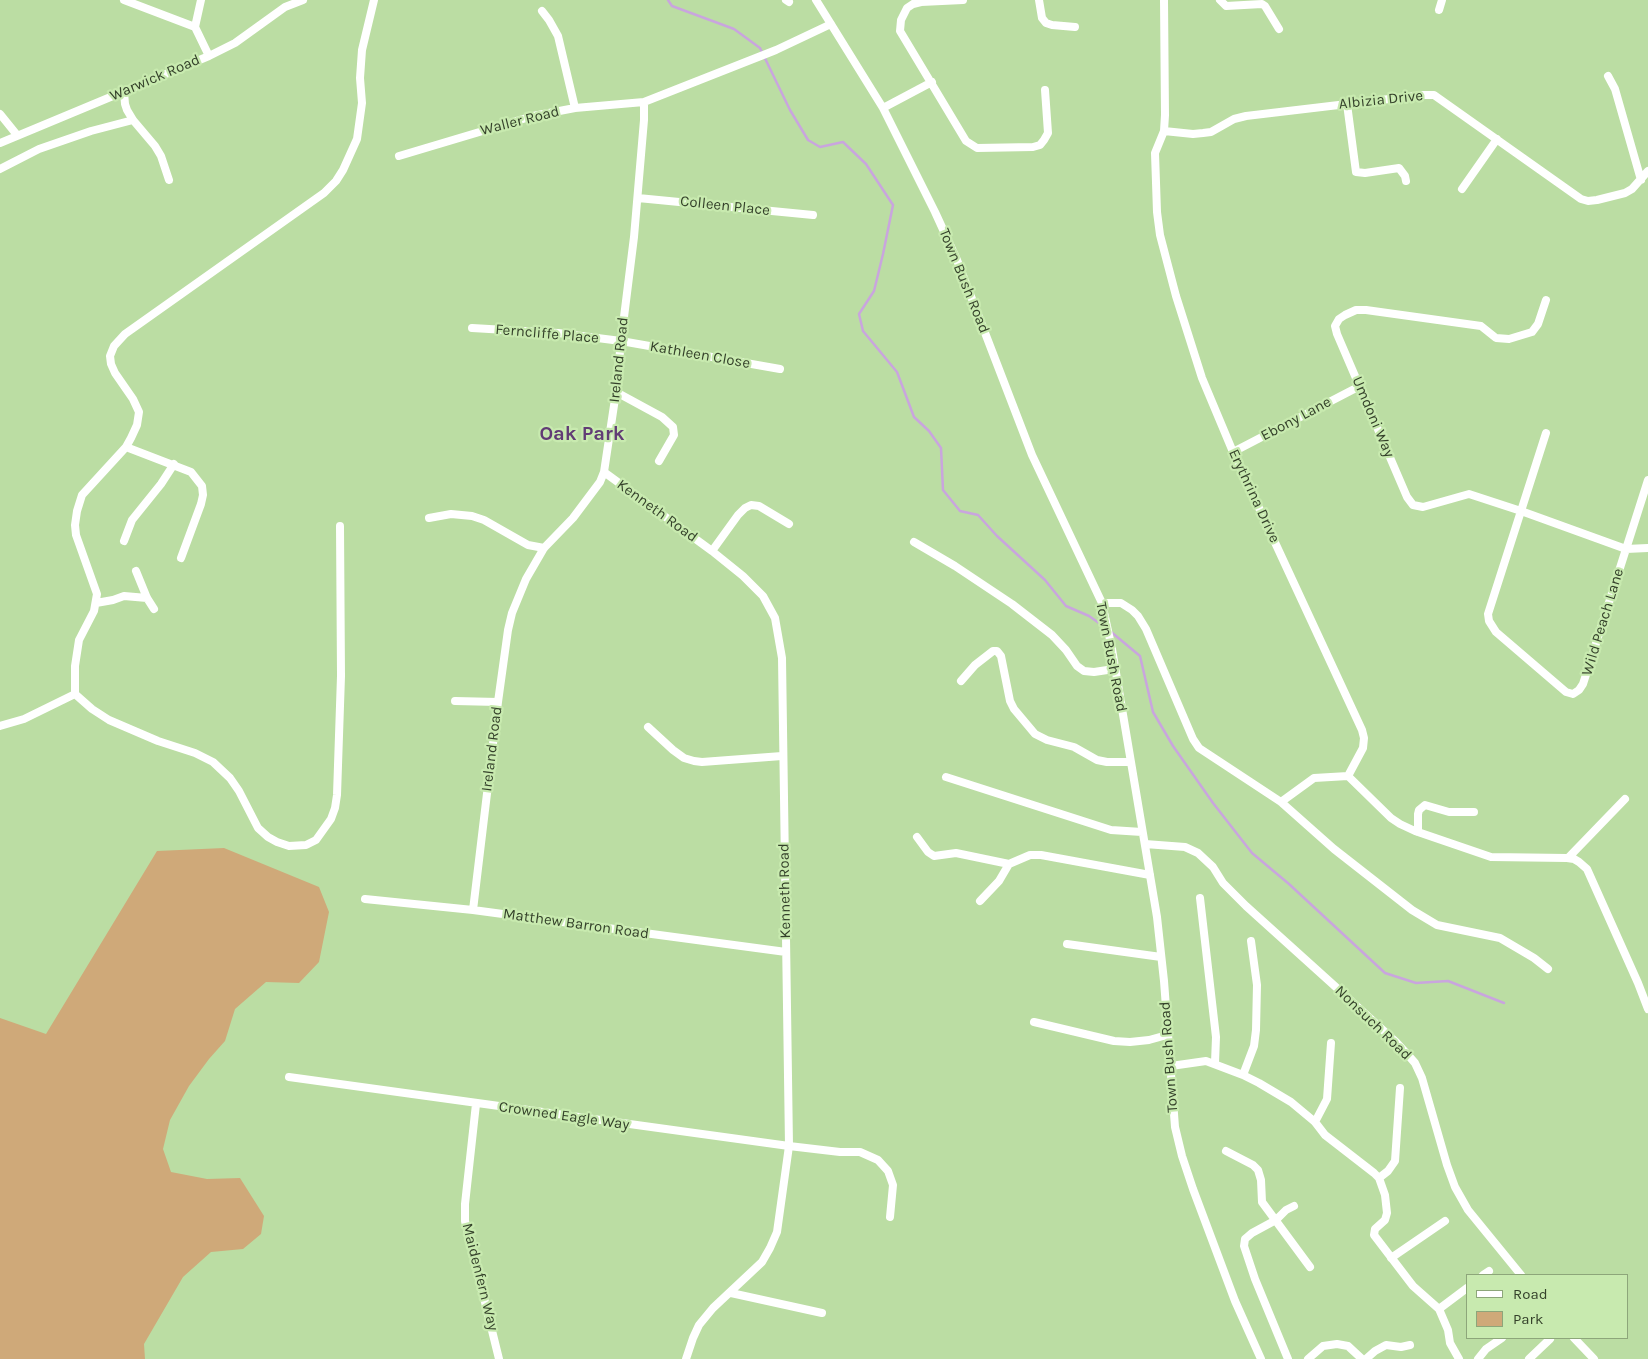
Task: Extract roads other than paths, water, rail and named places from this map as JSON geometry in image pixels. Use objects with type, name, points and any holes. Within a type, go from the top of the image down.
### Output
[{"type":"street","points":[[124,0],[195,27]]},
{"type":"street","points":[[201,0],[195,27],[209,56]]},
{"type":"street","name":"Warwick Road","points":[[0,143],[209,56],[235,43],[285,7],[303,0]]},
{"type":"street","points":[[340,526],[342,676],[337,795],[331,820],[316,840],[306,845],[289,846],[268,837],[258,828],[239,791],[230,778],[213,762],[195,753],[158,741],[109,720],[92,709],[75,694],[75,666],[80,640],[94,611],[96,594],[76,535],[75,525],[82,495],[126,447],[137,425],[139,412],[134,399],[113,368],[110,356],[114,346],[125,334],[316,198],[336,181],[343,170],[357,138],[362,104],[360,78],[362,50],[374,0]]},
{"type":"street","name":"Town Bush Road","points":[[816,0],[883,108],[957,260],[1032,455],[1102,603],[1112,649],[1150,875],[1161,956],[1171,1066],[1172,1108],[1182,1156],[1235,1301],[1262,1359]]},
{"type":"street","points":[[963,0],[913,4],[907,8],[901,20],[900,31],[932,82],[961,135],[972,146],[977,148],[1033,148],[1040,145],[1048,133],[1046,90]]},
{"type":"street","points":[[1039,0],[1042,18],[1046,23],[1075,26]]},
{"type":"street","name":"Erythrina Drive","points":[[1164,0],[1165,114],[1164,131],[1156,153],[1156,212],[1160,235],[1176,296],[1202,378],[1233,452],[1362,730],[1363,748],[1348,776]]},
{"type":"street","points":[[1220,0],[1226,6],[1262,4],[1279,29]]},
{"type":"street","points":[[1439,10],[1442,0]]},
{"type":"street","points":[[542,11],[558,36],[575,108]]},
{"type":"street","points":[[644,102],[776,50],[831,24]]},
{"type":"street","points":[[1608,76],[1615,89],[1641,180]]},
{"type":"street","points":[[883,108],[932,82]]},
{"type":"street","points":[[124,92],[127,110],[161,156],[168,180]]},
{"type":"street","name":"Albizia Drive","points":[[1164,131],[1193,134],[1211,132],[1234,119],[1246,116],[1434,95],[1574,194],[1588,201],[1604,199],[1630,191],[1648,171]]},
{"type":"street","name":"Waller Road","points":[[399,156],[533,116],[575,108],[644,102]]},
{"type":"street","name":"Ireland Road","points":[[473,910],[498,702],[512,613],[526,579],[544,548],[573,518],[600,482],[604,472],[616,392],[638,198],[644,102]]},
{"type":"street","points":[[1347,104],[1356,172],[1366,173],[1399,168],[1402,170],[1406,181]]},
{"type":"street","points":[[0,114],[17,135]]},
{"type":"street","points":[[0,169],[39,149],[91,131],[133,120]]},
{"type":"street","points":[[1462,189],[1497,139]]},
{"type":"street","name":"Colleen Place","points":[[638,198],[813,215]]},
{"type":"street","name":"Umdoni Way","points":[[1546,300],[1538,324],[1532,332],[1509,339],[1496,338],[1484,326],[1366,310],[1356,310],[1345,315],[1339,319],[1335,326],[1407,497],[1413,505],[1420,507],[1428,506],[1469,494],[1521,510],[1626,549],[1648,548]]},
{"type":"street","name":"Ferncliffe Place","points":[[472,328],[527,330],[621,341]]},
{"type":"street","name":"Kathleen Close","points":[[621,341],[780,369]]},
{"type":"street","name":"Ebony Lane","points":[[1233,452],[1360,386]]},
{"type":"street","points":[[616,392],[662,417],[673,427],[674,435],[658,461]]},
{"type":"street","name":"Wild Peach Lane","points":[[1546,433],[1489,609],[1489,621],[1496,632],[1569,693],[1577,692],[1583,684],[1648,480]]},
{"type":"street","points":[[126,447],[191,472],[198,478],[202,486],[203,495],[181,558]]},
{"type":"street","points":[[124,541],[132,520],[161,484],[174,464]]},
{"type":"street","name":"Kenneth Road","points":[[604,472],[712,551],[743,576],[763,596],[774,618],[782,658],[789,1146],[777,1232],[774,1240],[762,1262],[713,1308],[699,1325],[690,1344],[686,1359]]},
{"type":"street","points":[[712,551],[738,515],[751,505],[759,506],[789,524]]},
{"type":"street","points":[[429,518],[451,514],[472,516],[490,523],[528,545],[544,548]]},
{"type":"street","points":[[914,542],[955,566],[1012,604],[1052,635],[1077,666],[1084,671],[1094,672],[1114,669]]},
{"type":"street","points":[[136,571],[147,598],[154,609]]},
{"type":"street","points":[[96,603],[124,596],[147,598]]},
{"type":"street","points":[[1102,603],[1121,603],[1138,616],[1146,629],[1193,739],[1200,748],[1281,802],[1334,849],[1412,910],[1437,924],[1500,938],[1534,958],[1548,969]]},
{"type":"street","points":[[961,681],[975,664],[993,651],[997,651],[1001,656],[1010,701],[1014,709],[1035,734],[1047,740],[1074,747],[1096,760],[1130,762]]},
{"type":"street","points":[[0,726],[24,719],[75,694]]},
{"type":"street","points":[[455,701],[498,702]]},
{"type":"street","points":[[648,727],[673,750],[684,758],[694,761],[782,756]]},
{"type":"street","points":[[1281,802],[1314,778],[1348,776],[1391,818],[1418,832],[1492,857],[1574,859],[1587,869],[1648,1009]]},
{"type":"street","points":[[946,778],[1111,830],[1142,832]]},
{"type":"street","points":[[1568,858],[1625,799]]},
{"type":"street","points":[[1418,832],[1418,814],[1424,805],[1449,812],[1474,812]]},
{"type":"street","points":[[917,837],[931,856],[956,853],[1009,864],[1030,855],[1041,855],[1150,875]]},
{"type":"street","name":"Nonsuch Road","points":[[1145,844],[1185,847],[1198,853],[1213,868],[1223,883],[1246,906],[1338,988],[1408,1054],[1422,1078],[1455,1187],[1468,1210],[1520,1274]]},
{"type":"street","points":[[980,902],[999,881],[1009,864]]},
{"type":"street","points":[[1200,898],[1216,1037],[1215,1064]]},
{"type":"street","name":"Matthew Barron Road","points":[[365,899],[473,910],[786,952]]},
{"type":"street","points":[[1243,1075],[1254,1046],[1256,1030],[1257,985],[1251,941]]},
{"type":"street","points":[[1067,944],[1161,956]]},
{"type":"street","points":[[1034,1022],[1114,1041],[1149,1040],[1167,1035]]},
{"type":"street","points":[[1315,1122],[1327,1099],[1331,1043]]},
{"type":"street","points":[[1171,1066],[1206,1061],[1243,1075],[1291,1102],[1315,1122],[1325,1135],[1368,1166],[1379,1178],[1387,1203],[1387,1216],[1375,1229],[1374,1235],[1413,1286],[1439,1309],[1448,1330],[1450,1343],[1459,1359]]},
{"type":"street","name":"Crowned Eagle Way","points":[[289,1078],[789,1146],[840,1152],[860,1152],[878,1160],[888,1171],[893,1185],[890,1217]]},
{"type":"street","points":[[1379,1178],[1388,1171],[1395,1161],[1400,1088]]},
{"type":"street","name":"Maidenfern Way","points":[[476,1104],[465,1204],[465,1221],[499,1359]]},
{"type":"street","points":[[1226,1151],[1253,1165],[1258,1170],[1261,1180],[1262,1202],[1310,1267]]},
{"type":"street","points":[[1288,1359],[1255,1279],[1244,1246],[1245,1239],[1252,1233],[1276,1220],[1286,1210],[1294,1206]]},
{"type":"street","points":[[1391,1258],[1445,1221]]},
{"type":"street","points":[[1439,1309],[1466,1289]]},
{"type":"street","points":[[731,1293],[822,1313]]},
{"type":"street","points":[[1478,1359],[1486,1349],[1501,1339]]},
{"type":"street","points":[[1529,1359],[1549,1339]]},
{"type":"street","points":[[1575,1339],[1594,1359]]},
{"type":"street","points":[[1308,1359],[1323,1346],[1336,1344],[1348,1346],[1362,1359]]},
{"type":"street","points":[[1366,1359],[1386,1345],[1400,1347],[1410,1345]]},
{"type":"waterway","points":[[668,0],[672,6],[734,29],[760,48],[790,110],[808,140],[820,147],[843,142],[866,164],[893,205],[874,291],[859,314],[863,331],[897,372],[914,417],[929,431],[941,448],[943,490],[960,511],[978,515],[997,536],[1045,580],[1066,606],[1089,616],[1106,628]]},
{"type":"waterway","points":[[1110,631],[1140,656],[1153,712],[1173,746],[1213,803],[1252,853],[1289,884],[1385,973],[1416,983],[1448,981],[1504,1003]]},
{"type":"district","name":"Oak Park","points":[[582,434]]}]
